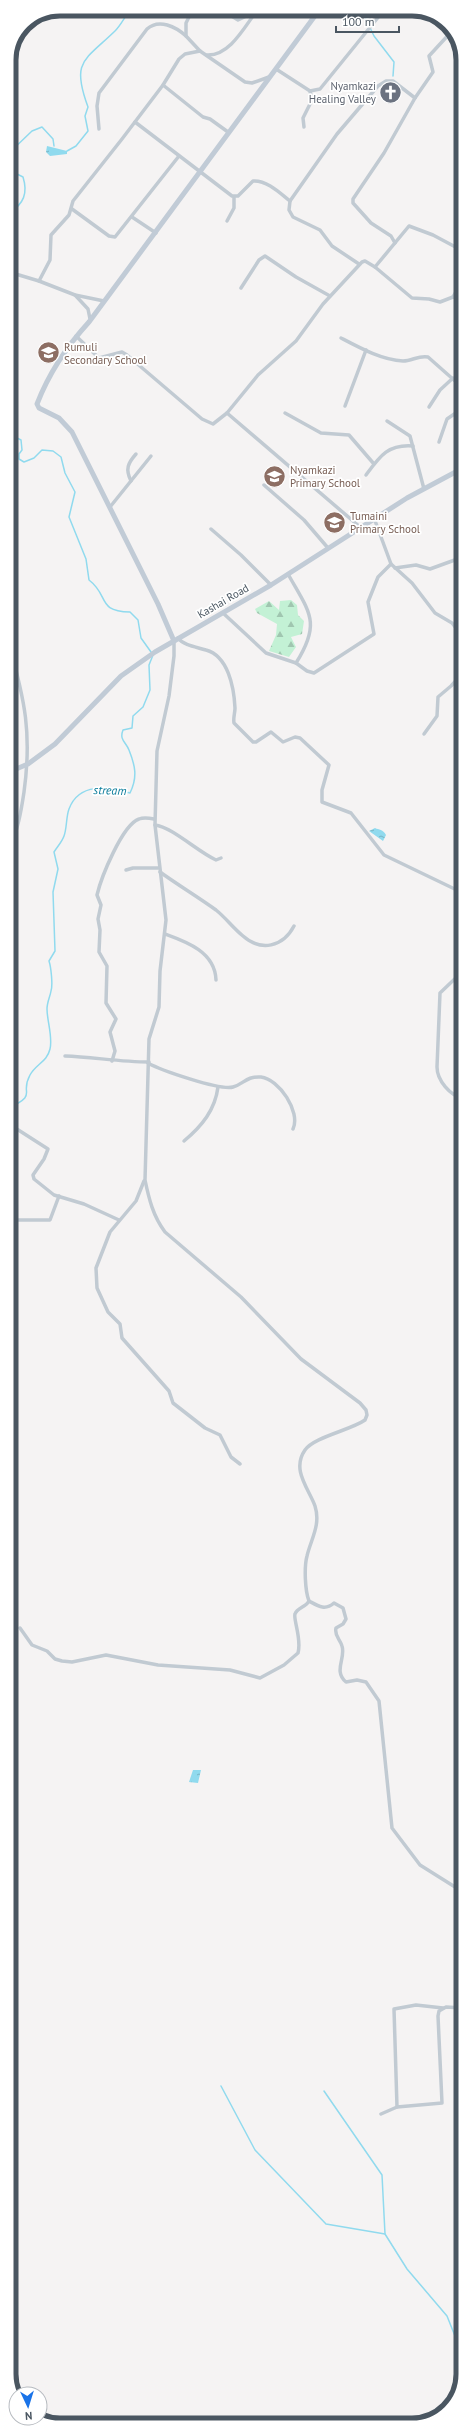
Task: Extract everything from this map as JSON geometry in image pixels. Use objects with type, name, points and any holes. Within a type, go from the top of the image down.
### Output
[{"type":"street","points":[[186,36],[186,22],[189,16]]},
{"type":"street","points":[[231,16],[238,20],[249,16]]},
{"type":"street","points":[[206,55],[216,55],[227,47],[253,16]]},
{"type":"street","points":[[309,16],[313,19]]},
{"type":"street","points":[[309,1601],[306,1590],[306,1562],[318,1525],[314,1504],[303,1485],[302,1457],[311,1445],[337,1432],[353,1428],[365,1420],[367,1415],[366,1410],[355,1399],[301,1359],[236,1292],[165,1232],[157,1220],[148,1199],[145,1180],[149,1039],[160,996],[160,971],[166,920],[154,819],[158,751],[169,696],[176,640],[72,432],[59,418],[37,406],[49,376],[76,336],[89,322],[156,233],[201,172],[228,132],[315,16]]},
{"type":"street","points":[[310,91],[323,86],[379,16]]},
{"type":"street","points":[[99,129],[97,106],[99,93],[147,29],[154,23],[160,23],[177,29],[200,51],[245,82],[252,83],[269,78]]},
{"type":"street","points":[[395,243],[390,236],[371,223],[353,203],[353,199],[384,153],[415,98],[433,72],[429,56],[448,36]]},
{"type":"street","points":[[39,281],[49,264],[51,235],[72,209],[72,201],[163,86],[179,59],[185,54],[200,51]]},
{"type":"street","points":[[276,69],[310,91],[312,100],[303,118],[304,128]]},
{"type":"street","points":[[359,264],[332,246],[320,230],[293,217],[289,210],[290,201],[337,134],[378,86],[386,81],[393,81],[415,98]]},
{"type":"street","points":[[163,86],[203,117],[210,119],[228,132]]},
{"type":"street","points":[[134,122],[234,197]]},
{"type":"street","points":[[72,209],[112,238],[119,234],[179,156]]},
{"type":"street","points":[[227,221],[234,208],[234,197],[253,181],[258,180],[273,187],[290,201]]},
{"type":"street","points":[[132,216],[156,233]]},
{"type":"street","points":[[375,267],[409,226],[433,235],[456,248]]},
{"type":"street","points":[[241,288],[259,260],[265,256],[296,277],[330,296]]},
{"type":"street","points":[[76,336],[99,358],[122,352],[127,355],[206,423],[216,423],[227,413],[258,376],[296,340],[330,296],[359,264],[366,261],[412,298],[428,299],[440,302],[453,297],[456,298]]},
{"type":"street","points":[[16,274],[75,295],[104,301]]},
{"type":"street","points":[[453,297],[456,292]]},
{"type":"street","points":[[75,295],[88,309],[91,318],[89,322]]},
{"type":"street","points":[[341,338],[385,358],[398,360],[428,357],[456,381]]},
{"type":"street","points":[[345,406],[366,350]]},
{"type":"street","points":[[429,407],[440,390],[453,378]]},
{"type":"street","points":[[227,413],[360,527]]},
{"type":"street","points":[[285,413],[321,432],[349,435],[374,464]]},
{"type":"street","points":[[439,442],[447,419],[456,413]]},
{"type":"street","points":[[387,421],[408,434],[413,446],[424,489]]},
{"type":"street","points":[[366,475],[374,464],[394,447],[413,446]]},
{"type":"street","points":[[131,481],[128,466],[136,454]]},
{"type":"street","points":[[110,506],[151,456]]},
{"type":"street","name":"Kashai Road","points":[[16,769],[28,764],[55,744],[75,726],[121,676],[155,652],[271,585],[374,518],[456,472]]},
{"type":"street","points":[[264,485],[304,520],[328,548]]},
{"type":"street","points":[[374,518],[392,564],[412,583],[435,614],[452,623],[456,628]]},
{"type":"street","points":[[211,529],[246,559],[271,585]]},
{"type":"street","points":[[395,568],[416,565],[430,569],[456,560]]},
{"type":"street","points":[[223,613],[266,653],[296,663],[307,671],[314,673],[374,634],[368,602],[378,577],[392,564]]},
{"type":"street","points":[[288,574],[304,604],[312,624],[310,640],[296,663]]},
{"type":"street","points":[[176,640],[184,644],[209,651],[220,657],[227,670],[232,690],[235,706],[234,723],[253,742],[256,742],[271,732],[283,742],[295,737],[300,738],[328,765],[322,790],[322,802],[351,813],[384,855],[456,890]]},
{"type":"street","points":[[16,674],[27,722],[28,764],[21,816],[16,829]]},
{"type":"street","points":[[424,734],[437,716],[438,697],[456,681]]},
{"type":"street","points":[[112,1061],[115,1051],[110,1032],[116,1018],[106,1003],[107,966],[99,952],[100,930],[98,919],[101,904],[97,895],[116,847],[132,824],[143,818],[154,819]]},
{"type":"street","points":[[155,825],[169,830],[208,856],[216,860],[221,858]]},
{"type":"street","points":[[126,870],[133,868],[159,870],[221,914],[243,936],[262,945],[275,945],[287,936],[294,926]]},
{"type":"street","points":[[165,934],[190,944],[210,958],[213,963],[216,980]]},
{"type":"street","points":[[456,978],[440,993],[437,1067],[439,1078],[452,1094],[456,1095]]},
{"type":"street","points":[[65,1056],[87,1056],[112,1061],[148,1063],[162,1070],[218,1087],[232,1088],[249,1078],[265,1079],[288,1098],[292,1109],[293,1129]]},
{"type":"street","points":[[184,1141],[194,1133],[213,1109],[218,1087]]},
{"type":"street","points":[[16,1128],[48,1149],[32,1177],[48,1191],[84,1204],[119,1220]]},
{"type":"street","points":[[145,1180],[136,1201],[110,1232],[95,1273],[97,1288],[105,1307],[120,1324],[125,1342],[169,1391],[174,1403],[206,1428],[220,1435],[231,1457],[240,1464]]},
{"type":"street","points":[[16,1220],[50,1220],[59,1196]]},
{"type":"street","points":[[20,1628],[32,1645],[47,1651],[55,1659],[62,1662],[72,1662],[106,1654],[158,1665],[225,1669],[260,1678],[284,1665],[298,1653],[299,1630],[294,1617],[296,1613],[309,1601]]},
{"type":"street","points":[[309,1601],[325,1608],[334,1603],[344,1608],[346,1619],[343,1624],[336,1628],[335,1634],[342,1646],[339,1667],[342,1677],[346,1682],[357,1680],[366,1682],[378,1700],[392,1828],[420,1865],[456,1888]]},
{"type":"street","points":[[397,2107],[394,2009],[416,2006],[456,2008]]},
{"type":"street","points":[[381,2114],[397,2107],[436,2105],[442,2101],[438,2016],[443,2008]]},
{"type":"green space","points":[[291,600],[297,605],[298,615],[304,621],[302,634],[291,637],[296,647],[289,657],[269,651],[276,635],[277,624],[257,613],[255,609],[269,601],[279,610],[280,601]]},
{"type":"water","points":[[47,146],[67,151],[67,154],[50,156],[46,152]]},
{"type":"water","points":[[375,828],[385,833],[386,835],[383,841],[369,831]]},
{"type":"water","points":[[193,1770],[201,1770],[198,1783],[189,1782]]},
{"type":"waterway","points":[[67,151],[76,146],[88,131],[85,116],[88,107],[81,80],[81,71],[84,63],[88,56],[117,29],[126,16]]},
{"type":"waterway","points":[[364,16],[374,36],[394,62],[393,76]]},
{"type":"waterway","name":"stream","points":[[16,146],[32,131],[42,127],[53,139],[54,146]]},
{"type":"waterway","name":"stream","points":[[16,174],[23,177],[25,188],[24,198],[16,208]]},
{"type":"waterway","name":"stream","points":[[16,438],[21,440],[22,450],[19,454],[19,459],[24,462],[34,458],[42,450],[53,451],[61,457],[65,473],[75,492],[69,517],[86,559],[89,580],[95,586],[108,606],[119,611],[130,612],[138,620],[141,638],[151,652]]},
{"type":"waterway","name":"stream","points":[[16,1104],[26,1096],[26,1086],[30,1075],[49,1053],[51,1044],[47,1004],[52,988],[49,961],[55,951],[53,892],[58,869],[54,852],[64,836],[69,809],[74,800],[80,794],[87,790],[104,788],[130,793],[134,782],[135,771],[129,750],[122,739],[122,733],[123,730],[132,728],[133,716],[143,707],[150,690],[149,665],[153,655]]},
{"type":"waterway","points":[[221,2086],[255,2150],[326,2224],[385,2234]]},
{"type":"waterway","points":[[324,2091],[382,2175],[385,2234],[407,2269],[447,2316],[456,2338]]},
{"type":"place","name":"Nyamkazi Healing Valley","points":[[391,92]]},
{"type":"place","name":"Rumuli Secondary School","points":[[48,353]]},
{"type":"place","name":"Nyamkazi Primary School","points":[[275,476]]},
{"type":"place","name":"Tumaini Primary School","points":[[334,522]]}]
